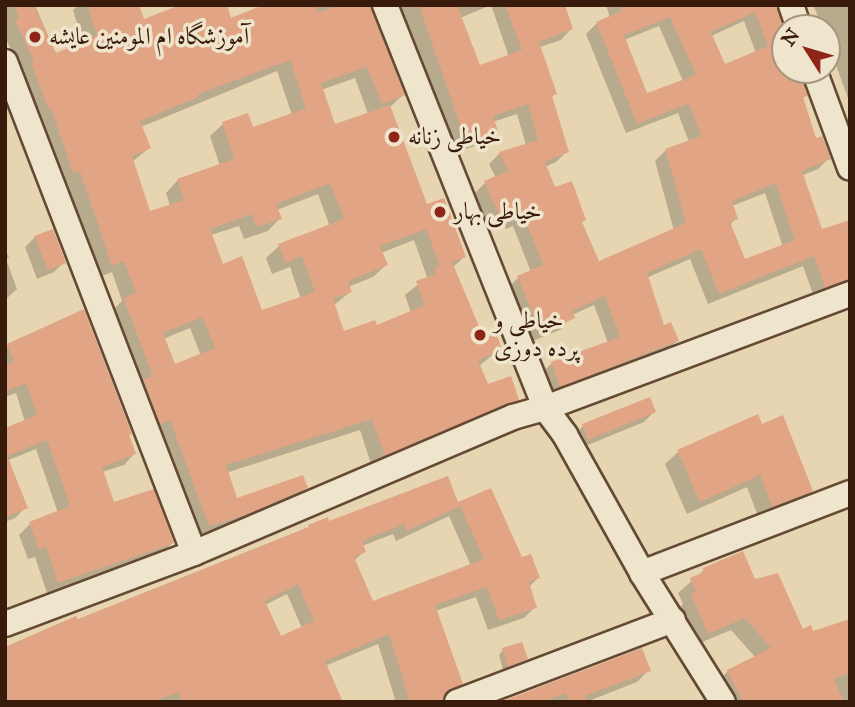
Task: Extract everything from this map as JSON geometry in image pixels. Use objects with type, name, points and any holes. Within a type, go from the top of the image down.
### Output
[{"type":"street","points":[[385,5],[545,408],[565,435],[642,573],[723,702]]},
{"type":"street","points":[[5,62],[194,553]]},
{"type":"street","points":[[819,84],[850,168]]},
{"type":"street","points":[[5,624],[194,553],[513,417],[545,408],[850,294]]},
{"type":"street","points":[[642,573],[850,493]]},
{"type":"street","points":[[457,702],[673,620]]},
{"type":"building","points":[[14,5],[34,6],[56,53],[97,35],[87,5],[139,5],[144,19],[180,5],[227,5],[231,18],[263,5],[315,5],[318,13],[339,5],[370,5],[405,95],[382,104],[367,67],[321,83],[335,124],[390,105],[427,204],[444,198],[466,257],[440,266],[452,262],[483,336],[496,332],[502,350],[478,360],[488,384],[511,376],[519,400],[385,456],[372,419],[226,465],[237,498],[303,475],[308,488],[243,516],[209,526],[170,420],[160,424],[143,380],[151,377],[152,373],[123,298],[136,293],[124,261],[112,266],[80,171],[73,173],[51,108],[48,109],[31,62],[34,61],[15,20],[19,18]],"holes":[[[290,60],[306,108],[253,127],[248,113],[222,122],[234,159],[177,179],[184,200],[150,211],[132,156],[151,148],[140,121],[199,97],[198,94]],[[330,183],[344,219],[278,244],[285,263],[302,256],[315,292],[262,310],[242,256],[223,264],[210,229],[252,214],[256,227],[282,219],[276,204]],[[426,229],[440,266],[434,268],[436,274],[416,281],[425,305],[377,325],[375,320],[344,331],[333,299],[352,292],[348,281],[388,265],[380,246]],[[202,317],[215,348],[175,364],[163,333]]]},
{"type":"building","points":[[419,5],[457,5],[480,65],[522,50],[505,5],[565,5],[573,29],[539,42],[557,94],[552,96],[569,152],[545,162],[555,187],[572,181],[586,220],[582,222],[599,261],[686,223],[665,149],[701,136],[689,103],[637,124],[596,22],[622,11],[620,5],[777,5],[780,14],[771,14],[771,84],[804,84],[808,96],[803,97],[816,138],[822,136],[831,159],[802,171],[822,229],[850,220],[850,279],[825,288],[814,256],[719,294],[701,249],[647,273],[664,325],[671,322],[679,341],[560,387],[551,362],[620,337],[605,296],[572,311],[575,318],[541,333],[517,276],[543,265],[524,217],[518,220],[513,209],[499,215],[484,181],[508,171],[499,152],[538,140],[528,104],[493,116],[498,131],[466,143]],"holes":[[[755,12],[768,46],[725,64],[711,32]],[[670,17],[696,75],[647,93],[624,35]],[[776,183],[795,240],[745,259],[730,222],[738,219],[732,201]]]},
{"type":"building","points":[[53,229],[66,263],[48,270],[34,236]]},
{"type":"building","points":[[84,309],[132,434],[129,435],[136,454],[102,467],[114,502],[154,489],[174,543],[58,583],[46,547],[39,550],[29,522],[70,506],[47,440],[7,456],[28,508],[5,517],[5,428],[37,415],[26,383],[5,391],[5,365],[14,362],[7,344]]},
{"type":"building","points":[[650,397],[656,412],[588,440],[582,424]]},
{"type":"building","points":[[758,414],[762,424],[783,415],[813,491],[772,507],[760,475],[700,502],[677,450]]},
{"type":"building","points":[[448,476],[458,502],[491,488],[522,557],[531,554],[540,578],[529,582],[537,608],[499,620],[487,587],[435,605],[463,684],[446,692],[442,702],[410,702],[389,634],[325,661],[343,702],[182,702],[178,692],[152,702],[5,702],[5,647],[76,616],[78,619],[328,517],[329,521]],"holes":[[[460,506],[484,559],[373,601],[354,557],[366,552],[362,541],[404,524],[407,531]],[[298,584],[314,621],[281,636],[265,601]]]},
{"type":"building","points":[[743,551],[755,579],[778,573],[803,629],[811,625],[813,631],[850,619],[850,673],[834,679],[844,702],[743,702],[727,670],[771,648],[745,618],[708,634],[691,594],[696,592],[690,578],[704,572],[703,568]]},
{"type":"building","points":[[522,642],[528,659],[508,667],[502,648]]},
{"type":"building","points":[[642,648],[651,671],[585,696],[587,702],[569,702],[566,693],[542,702],[500,702]]},
{"type":"place","name":"آموزشگاه ام المومنین عایشه","points":[[35,37]]},
{"type":"place","name":"خیاطی زنانه","points":[[394,137]]},
{"type":"place","name":"خیاطی بهار","points":[[440,212]]},
{"type":"place","name":"خیاطی و پرده دوزی","points":[[480,335]]}]
